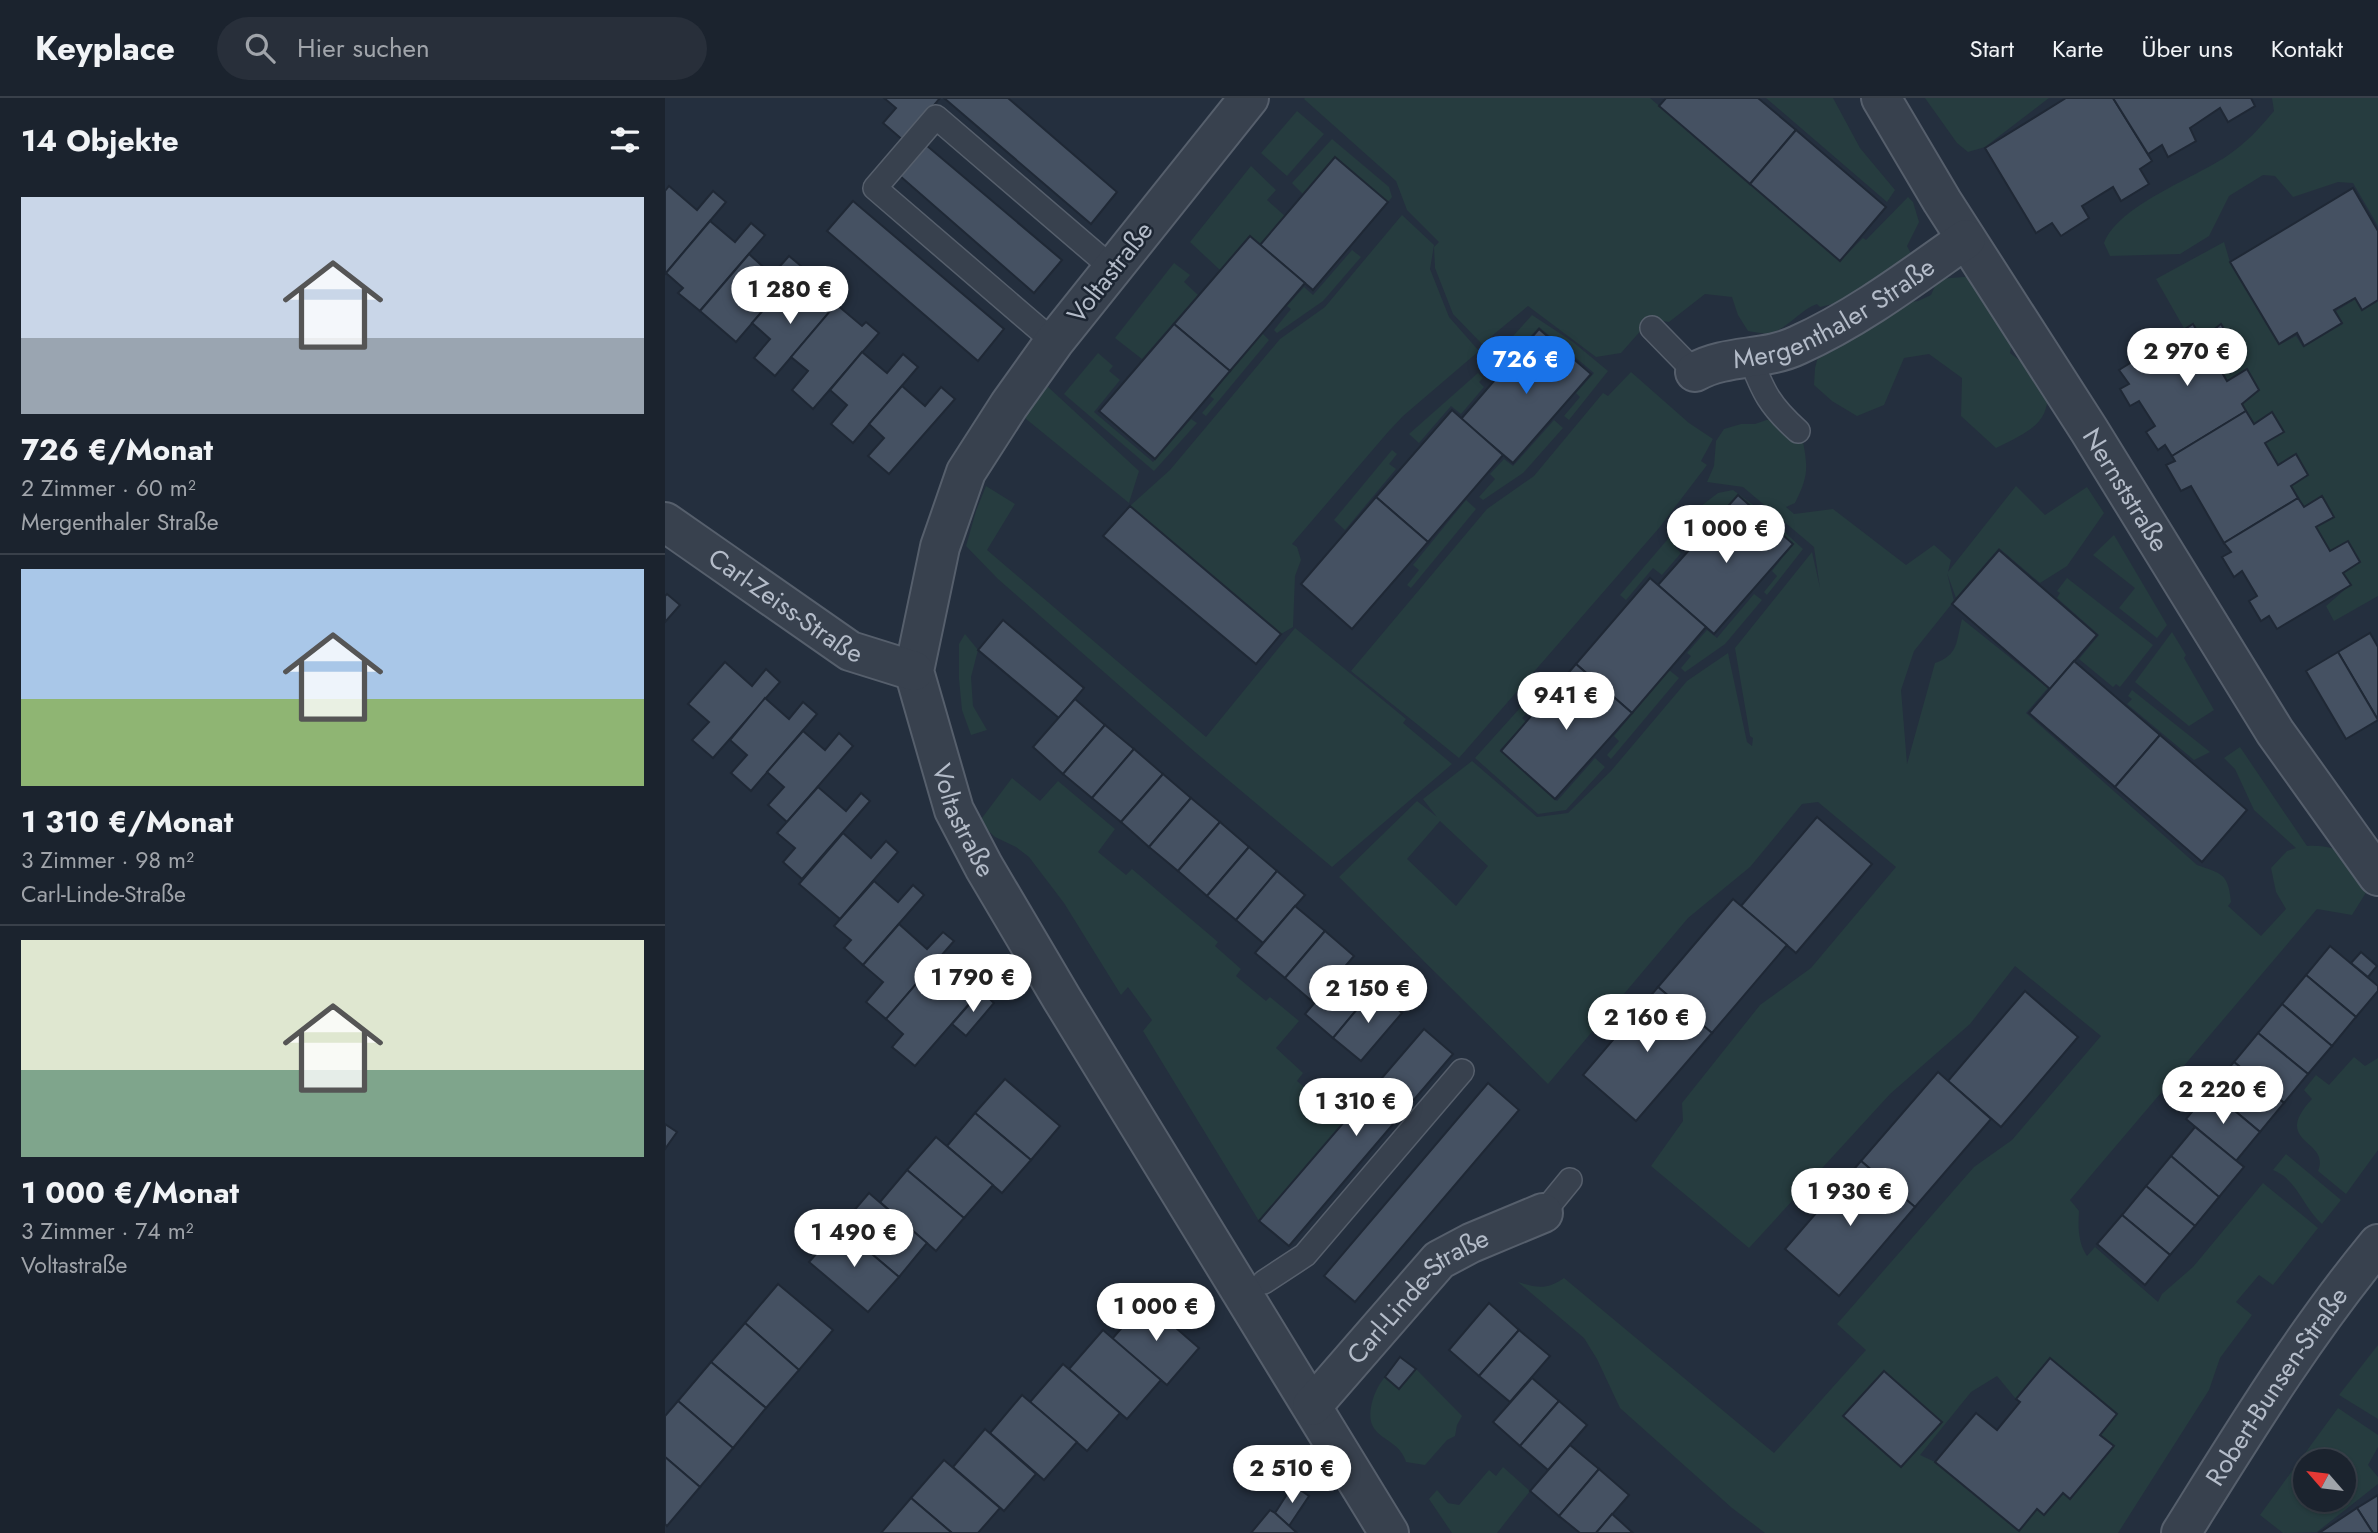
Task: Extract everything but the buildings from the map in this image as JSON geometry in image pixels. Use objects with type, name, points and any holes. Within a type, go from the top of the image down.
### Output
[{"type":"street","name":"Voltastraße","points":[[1249,98],[1055,342],[1009,405],[966,472],[940,547],[914,671],[954,810],[984,867],[1389,1533]]},
{"type":"street","name":"Nernststraße","points":[[1881,98],[1966,239],[2089,430],[2275,732],[2378,876]]},
{"type":"street","name":"Mergenthaler Straße","points":[[1695,372],[1714,362],[1797,346],[1864,310],[1966,239]]},
{"type":"street","name":"Carl-Zeiss-Straße","points":[[665,522],[850,651],[914,671]]},
{"type":"street","name":"Carl-Linde-Straße","points":[[1312,1406],[1439,1261],[1471,1243],[1543,1213]]},
{"type":"street","name":"Robert-Bunsen-Straße","points":[[2181,1533],[2290,1360],[2378,1244]]},
{"type":"lane","points":[[1055,342],[875,188],[936,117],[1112,268]]},
{"type":"lane","points":[[1652,328],[1695,372]]},
{"type":"lane","points":[[1750,357],[1764,393],[1779,413],[1798,430]]},
{"type":"lane","points":[[1264,1282],[1305,1255],[1462,1070]]},
{"type":"lane","points":[[1543,1213],[1570,1180]]},
{"type":"green space","points":[[1305,98],[1650,98],[1840,261],[1863,238],[1866,240],[1908,197],[1913,202],[1919,222],[1907,246],[1918,267],[1841,302],[1820,307],[1817,304],[1769,334],[1748,331],[1738,315],[1732,297],[1705,294],[1669,322],[1651,319],[1621,353],[1596,357],[1528,306],[1482,344],[1453,314],[1435,268],[1434,247],[1439,242],[1407,210],[1396,181]]},
{"type":"green space","points":[[1766,98],[1833,98],[1860,148],[1895,190],[1887,202]]},
{"type":"green space","points":[[1925,98],[2049,98],[1985,147],[1968,152],[1957,143]]},
{"type":"green space","points":[[2272,98],[2378,98],[2378,226],[2353,183],[2338,182],[2293,197],[2275,176],[2263,175],[2229,196],[2209,236],[2180,254],[2110,256],[2104,243],[2112,229],[2141,205],[2213,165],[2240,146],[2274,111]]},
{"type":"green space","points":[[1297,111],[1324,134],[1287,176],[1261,153]]},
{"type":"green space","points":[[1332,139],[1389,187],[1392,197],[1388,202],[1336,157],[1303,194],[1292,183]]},
{"type":"green space","points":[[1251,166],[1276,190],[1267,200],[1285,216],[1260,245],[1249,236],[1220,270],[1190,242]]},
{"type":"green space","points":[[1402,215],[1434,245],[1430,269],[1449,317],[1479,351],[1403,416],[1292,544],[1297,547],[1301,560],[1295,576],[1293,627],[1281,634],[1130,506],[1170,470],[1280,339],[1325,307]]},
{"type":"green space","points":[[2224,242],[2230,262],[2279,345],[2296,336],[2303,347],[2343,324],[2336,311],[2356,299],[2362,310],[2378,301],[2378,596],[2334,621],[2326,606],[2350,585],[2343,573],[2360,562],[2348,541],[2330,551],[2316,527],[2333,516],[2322,496],[2304,507],[2291,486],[2308,475],[2296,455],[2278,465],[2265,443],[2284,432],[2271,413],[2254,424],[2215,359],[2234,346],[2221,325],[2202,339],[2185,330],[2156,279]]},
{"type":"green space","points":[[1352,250],[1361,257],[1323,301],[1277,333],[1274,330],[1291,309],[1287,306],[1304,287],[1313,295]]},
{"type":"green space","points":[[1174,263],[1190,275],[1184,282],[1198,295],[1142,359],[1115,338]]},
{"type":"green space","points":[[1976,276],[2013,339],[2010,353],[2019,360],[2046,370],[2048,387],[2045,412],[2032,428],[1996,448],[1961,416],[1962,378],[1929,354],[1904,358],[1884,405],[1857,416],[1832,401],[1814,385],[1815,368],[1824,335],[1899,303],[1918,301],[1931,295],[1938,279]]},
{"type":"green space","points":[[1532,315],[1573,342],[1608,371],[1569,420],[1564,416],[1580,397],[1576,393],[1594,373],[1539,327],[1506,363],[1496,355]]},
{"type":"green space","points":[[1262,333],[1269,340],[1206,416],[1202,413],[1214,399],[1210,396]]},
{"type":"green space","points":[[1098,353],[1113,366],[1109,371],[1120,380],[1094,412],[1153,462],[1191,419],[1197,423],[1154,471],[1064,394]]},
{"type":"green space","points":[[1631,372],[1689,423],[1713,439],[1701,461],[1707,465],[1659,528],[1459,758],[1351,671],[1487,509],[1534,476],[1603,393],[1608,396]]},
{"type":"green space","points":[[1478,373],[1483,378],[1479,382],[1484,387],[1461,414],[1451,406],[1419,443],[1409,434]]},
{"type":"green space","points":[[1034,374],[1139,471],[1129,503],[1009,405]]},
{"type":"green space","points":[[1775,417],[1802,437],[1805,478],[1795,503],[1786,507],[1794,514],[1833,509],[1906,565],[1934,545],[1951,560],[1948,572],[2016,486],[2045,515],[2087,487],[2104,513],[2067,566],[2040,583],[1999,548],[1956,598],[1947,573],[1954,601],[1914,651],[1901,690],[1907,764],[1935,663],[1953,651],[1962,619],[2048,688],[2026,713],[2197,865],[2222,876],[2230,892],[2231,902],[2228,906],[2261,936],[2286,909],[2276,892],[2271,868],[2287,851],[2296,848],[2254,810],[2235,769],[2224,758],[2240,747],[2307,846],[2326,847],[2341,852],[2355,862],[2367,876],[2367,891],[2352,915],[2317,909],[2070,1200],[2079,1211],[2080,1240],[2087,1256],[2095,1247],[2158,1302],[2162,1294],[2193,1267],[2263,1183],[2318,1228],[2273,1285],[2259,1275],[2236,1302],[2252,1315],[2220,1358],[2209,1390],[2118,1533],[1765,1533],[1732,1508],[1620,1408],[1584,1338],[1518,1282],[1542,1287],[1564,1278],[1774,1453],[1866,1350],[1837,1324],[1974,1167],[2012,1140],[2101,1036],[2015,966],[1970,1024],[1890,1094],[1749,1248],[1651,1166],[1683,1121],[1682,1103],[1760,1005],[1811,968],[1896,867],[1818,802],[1802,804],[1750,867],[1688,918],[1548,1084],[1339,877],[1417,801],[1437,817],[1423,799],[1472,761],[1537,817],[1568,813],[1611,771],[1687,681],[1728,653],[1747,742],[1752,746],[1753,738],[1750,736],[1735,648],[1812,552],[1820,588],[1814,547],[1743,487],[1707,482],[1714,466],[1716,441],[1724,429],[1741,424],[1755,424]],"holes":[[[1440,821],[1488,866],[1456,906],[1407,859]],[[2050,1358],[2100,1435],[2113,1447],[2071,1499],[2063,1493],[2044,1515],[2037,1509],[2019,1531],[1935,1462],[1920,1455],[1971,1392],[1997,1376],[2016,1399]]]},
{"type":"green space","points":[[1554,420],[1563,428],[1523,473],[1483,500],[1479,497],[1495,479],[1490,474],[1504,459],[1513,466]]},
{"type":"green space","points":[[1392,450],[1397,454],[1389,464],[1396,469],[1345,530],[1334,520]]},
{"type":"green space","points":[[986,486],[1015,504],[987,550],[1206,737],[1295,628],[1406,719],[1403,723],[1452,764],[1332,867],[1195,752],[998,579],[966,546]]},
{"type":"green space","points":[[1733,490],[1764,513],[1803,549],[1767,595],[1764,592],[1777,576],[1772,571],[1793,544],[1738,495],[1701,534],[1684,519],[1718,493]]},
{"type":"green space","points":[[1466,500],[1476,509],[1411,588],[1407,585],[1419,570],[1413,565]]},
{"type":"green space","points":[[1673,533],[1681,540],[1675,547],[1681,553],[1662,575],[1653,568],[1626,600],[1620,595]]},
{"type":"green space","points":[[2114,535],[2167,625],[2157,638],[2119,608],[2135,588],[2093,555]]},
{"type":"green space","points":[[2067,578],[2153,645],[2120,687],[2116,684],[2113,687],[2079,659],[2099,635],[2057,598],[2060,593],[2057,591]]},
{"type":"green space","points":[[1754,594],[1762,600],[1725,644],[1685,672],[1681,668],[1691,656],[1687,653],[1707,630],[1717,638]]},
{"type":"green space","points":[[2172,632],[2214,710],[2189,726],[2135,682]]},
{"type":"green space","points":[[965,634],[978,650],[971,677],[973,706],[987,730],[971,735],[962,710],[959,679],[959,644]]},
{"type":"green space","points":[[1669,670],[1679,678],[1611,759],[1607,755],[1619,741],[1614,736]]},
{"type":"green space","points":[[2132,690],[2210,752],[2194,760],[2127,704],[2132,699],[2128,696]]},
{"type":"green space","points":[[1520,708],[1526,714],[1522,718],[1526,722],[1500,750],[1557,801],[1595,758],[1605,767],[1566,810],[1538,814],[1475,758]]},
{"type":"green space","points":[[1012,778],[1040,801],[1058,781],[1115,829],[1098,852],[1126,875],[1132,869],[1218,942],[1215,946],[1241,969],[1236,976],[1266,1001],[1270,997],[1299,1021],[1276,1048],[1303,1073],[1297,1081],[1344,1122],[1259,1221],[1143,1031],[1152,1020],[1128,987],[1121,995],[1064,903],[1029,857],[995,837],[979,822]]},
{"type":"green space","points":[[2354,1057],[2365,1066],[2378,1058],[2378,1150],[2346,1194],[2318,1171],[2320,1161],[2317,1153],[2299,1133],[2297,1125],[2312,1099],[2304,1090],[2316,1075],[2329,1085]]},
{"type":"green space","points":[[2286,1154],[2341,1200],[2322,1224],[2288,1180],[2273,1170]]},
{"type":"green space","points":[[2378,1345],[2378,1419],[2339,1395]]},
{"type":"green space","points":[[1416,1369],[1462,1416],[1455,1436],[1447,1440],[1425,1465],[1406,1462],[1402,1453],[1377,1432],[1370,1418],[1374,1395],[1385,1377],[1399,1389]]},
{"type":"green space","points":[[2338,1408],[2378,1435],[2378,1447],[2368,1465],[2378,1477],[2378,1484],[2356,1501],[2356,1449],[2308,1449]]},
{"type":"green space","points":[[1503,1467],[1530,1491],[1497,1533],[1452,1533],[1429,1499],[1437,1490],[1448,1503],[1459,1505],[1489,1470],[1496,1476]]},
{"type":"green space","points":[[2293,1470],[2293,1512],[2342,1512],[2317,1532],[2283,1533],[2260,1515]]}]
